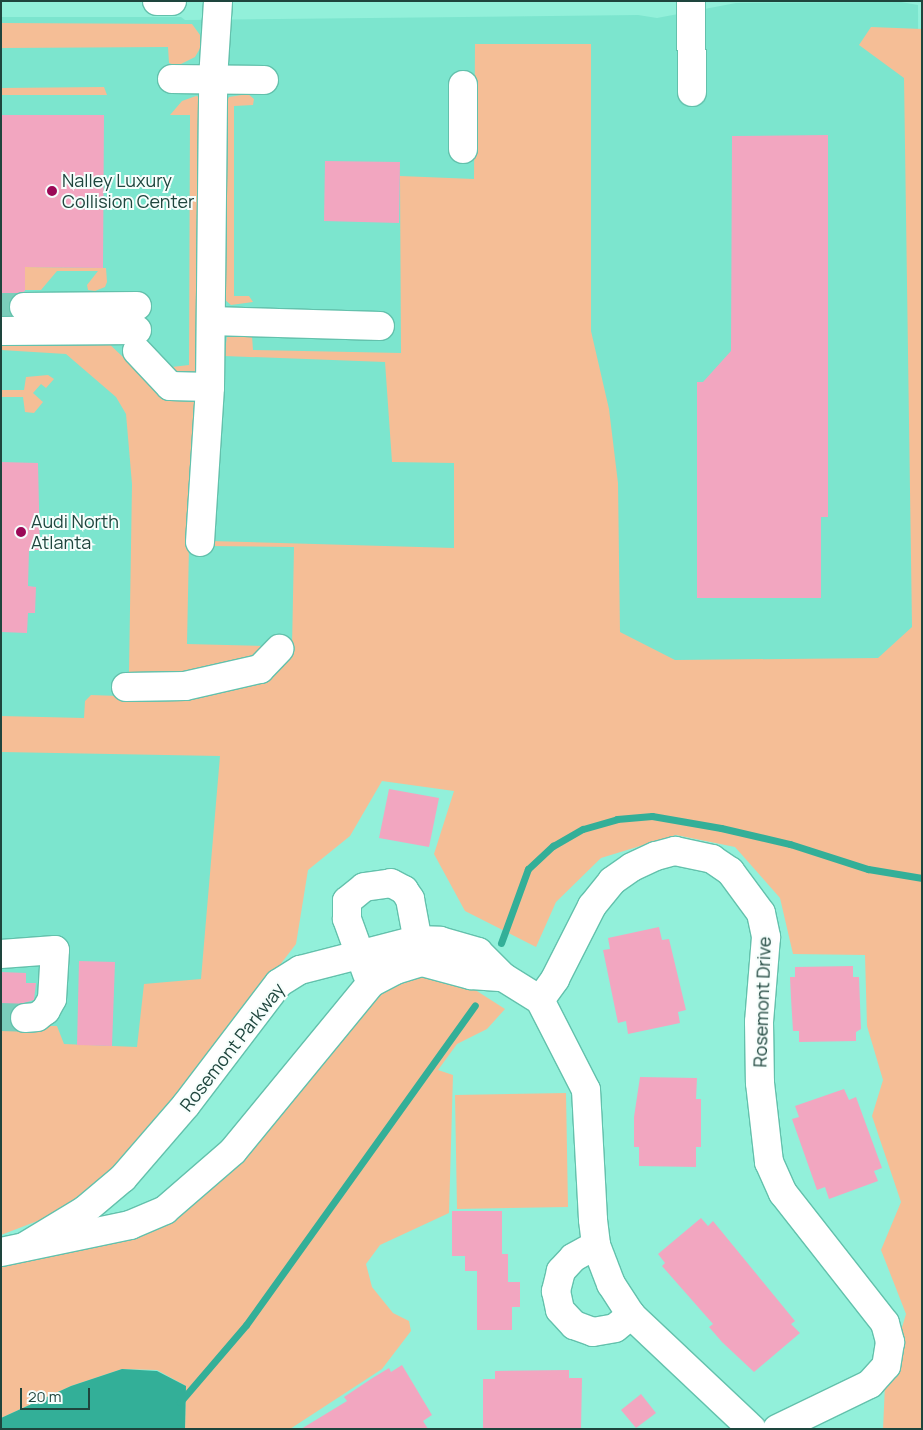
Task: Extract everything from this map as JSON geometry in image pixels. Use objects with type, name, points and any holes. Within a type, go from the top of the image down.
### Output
[{"type":"street","points":[[157,1],[172,1]]},
{"type":"street","points":[[200,542],[210,387],[213,79],[218,1]]},
{"type":"street","points":[[691,1],[692,92]]},
{"type":"street","points":[[172,79],[264,80]]},
{"type":"street","points":[[463,85],[463,148]]},
{"type":"street","points":[[24,307],[137,329],[170,386],[210,387]]},
{"type":"street","points":[[211,321],[380,326]]},
{"type":"street","points":[[1,331],[137,329]]},
{"type":"street","points":[[126,687],[185,686],[260,669],[279,649]]},
{"type":"street","name":"Rosemont Drive","points":[[540,1000],[555,979],[592,906],[612,881],[632,867],[656,856],[675,851],[712,859],[730,871],[761,913],[766,937],[759,1022],[760,1083],[769,1162],[783,1193],[885,1323],[890,1342],[886,1366],[870,1384],[777,1429]]},
{"type":"street","points":[[371,983],[359,957],[347,919],[347,901],[354,892],[379,882],[391,883],[404,890],[410,898],[419,951],[471,975],[503,976],[540,1000],[586,1090],[596,1245],[611,1284],[631,1315],[752,1429]]},
{"type":"street","points":[[1,954],[56,950],[52,999],[46,1010],[37,1017],[25,1018]]},
{"type":"street","name":"Rosemont Parkway","points":[[13,1250],[85,1210],[123,1178],[186,1105],[278,983],[300,970],[359,957],[419,951]]},
{"type":"street","name":"Rosemont Parkway","points":[[13,1250],[130,1225],[165,1210],[233,1151],[371,983],[395,970],[419,951]]},
{"type":"street","points":[[596,1245],[573,1258],[561,1271],[556,1290],[560,1310],[574,1325],[593,1332],[615,1328],[631,1315]]},
{"type":"shaded area","points":[[901,2],[918,5],[922,906],[727,798],[282,771],[267,950],[1,1196],[1,17],[181,17],[185,20],[638,15],[657,18],[736,3]]},
{"type":"shaded area","points":[[1,23],[192,24],[200,35],[202,45],[195,57],[177,66],[169,63],[168,47],[1,48]]},
{"type":"shaded area","points":[[871,27],[922,29],[922,1429],[883,1429],[885,1385],[906,1314],[881,1250],[901,1202],[872,1116],[883,1080],[867,1026],[865,955],[793,954],[780,898],[735,847],[676,835],[601,858],[556,902],[536,947],[465,911],[434,854],[454,791],[382,781],[350,836],[308,870],[296,944],[142,1145],[66,1210],[1,1235],[1,1026],[57,1026],[64,1044],[137,1047],[144,984],[201,979],[220,756],[1,752],[1,716],[84,718],[85,701],[91,695],[145,697],[280,663],[292,646],[294,547],[210,546],[210,541],[454,548],[454,463],[392,462],[385,362],[224,356],[227,337],[248,334],[252,336],[253,350],[401,353],[400,176],[474,179],[475,44],[591,44],[591,331],[609,409],[618,483],[620,632],[675,660],[878,658],[912,627],[904,78],[859,45]]},
{"type":"shaded area","points":[[104,87],[107,95],[1,95],[1,88]]},
{"type":"shaded area","points":[[248,94],[254,99],[253,105],[234,106],[234,296],[249,296],[253,302],[231,305],[223,298],[225,105],[229,97]]},
{"type":"shaded area","points":[[196,96],[200,97],[197,372],[171,374],[172,367],[189,365],[190,115],[170,115],[182,101]]},
{"type":"shaded area","points":[[25,267],[106,268],[107,282],[105,287],[95,291],[88,290],[87,285],[98,271],[57,271],[41,290],[25,290]]},
{"type":"shaded area","points":[[1,338],[103,338],[167,399],[197,401],[189,546],[187,644],[266,646],[262,655],[165,677],[135,677],[129,672],[132,484],[126,414],[116,397],[66,354],[1,350]]},
{"type":"shaded area","points":[[48,375],[54,379],[46,388],[41,384],[33,393],[43,402],[34,413],[25,412],[23,397],[1,397],[1,390],[24,390],[26,377]]},
{"type":"shaded area","points":[[403,974],[455,977],[505,1009],[487,1029],[457,1044],[438,1070],[453,1075],[449,1213],[380,1245],[366,1264],[372,1287],[393,1313],[409,1321],[411,1331],[382,1369],[290,1429],[185,1429],[186,1386],[157,1370],[122,1369],[71,1386],[1,1418],[1,1266],[64,1253],[133,1230],[174,1210],[365,1001]]},
{"type":"shaded area","points":[[566,1093],[568,1207],[457,1209],[455,1095]]},
{"type":"shaded area","points":[[122,1369],[157,1371],[186,1386],[185,1429],[1,1429],[1,1418],[71,1386]]},
{"type":"building","name":"Nalley Luxury Collision Center","points":[[1,115],[104,115],[103,268],[25,267],[25,291],[11,299],[11,315],[1,315]]},
{"type":"building","points":[[828,135],[828,517],[821,517],[821,598],[697,598],[697,382],[703,382],[731,351],[732,136]]},
{"type":"building","points":[[325,161],[400,162],[399,223],[324,221]]},
{"type":"building","name":"Audi North Atlanta","points":[[1,462],[38,463],[40,550],[29,550],[28,586],[36,587],[35,613],[28,613],[27,633],[1,632]]},
{"type":"building","points":[[389,789],[439,798],[429,847],[379,838]]},
{"type":"building","points":[[659,927],[662,940],[669,939],[686,1010],[678,1012],[680,1023],[628,1034],[626,1021],[618,1023],[603,950],[610,949],[608,938]]},
{"type":"building","points":[[79,961],[115,962],[112,1046],[77,1045]]},
{"type":"building","points":[[853,966],[853,977],[859,977],[861,1029],[856,1032],[856,1041],[799,1042],[799,1031],[793,1031],[791,998],[790,977],[795,977],[795,967]]},
{"type":"building","points":[[1,972],[26,973],[26,983],[36,983],[34,1000],[17,1005],[11,1011],[12,1026],[1,1026]]},
{"type":"building","points":[[640,1077],[697,1078],[696,1099],[701,1099],[701,1147],[696,1147],[696,1167],[639,1166],[639,1147],[634,1147],[634,1117]]},
{"type":"building","points":[[844,1089],[849,1100],[856,1097],[882,1168],[874,1171],[878,1181],[829,1199],[825,1187],[817,1190],[792,1119],[799,1117],[795,1106]]},
{"type":"building","points":[[452,1211],[502,1211],[502,1254],[508,1254],[508,1282],[520,1282],[520,1307],[512,1307],[512,1330],[477,1330],[477,1271],[465,1271],[465,1256],[452,1256]]},
{"type":"building","points":[[701,1218],[708,1226],[713,1221],[795,1321],[791,1324],[800,1333],[754,1372],[722,1342],[709,1327],[713,1324],[662,1266],[665,1263],[658,1254]]},
{"type":"building","points":[[402,1365],[432,1415],[423,1421],[428,1429],[301,1429],[347,1401],[344,1397],[371,1379],[389,1368],[391,1372]]},
{"type":"building","points":[[569,1370],[569,1378],[582,1378],[581,1429],[483,1429],[483,1379],[495,1379],[495,1371]]},
{"type":"building","points":[[641,1394],[656,1413],[636,1428],[621,1410]]},
{"type":"waterway","points":[[501,943],[528,869],[553,846],[583,829],[617,819],[652,816],[721,828],[790,844],[868,869],[922,878]]},
{"type":"waterway","points":[[180,1402],[246,1325],[475,1005]]},
{"type":"tunnel","points":[[1,307],[24,307]]},
{"type":"tunnel","points":[[1,1017],[25,1018]]},
{"type":"place","name":"Nalley Luxury Collision Center","points":[[52,191]]},
{"type":"place","name":"Audi North Atlanta","points":[[21,532]]}]
